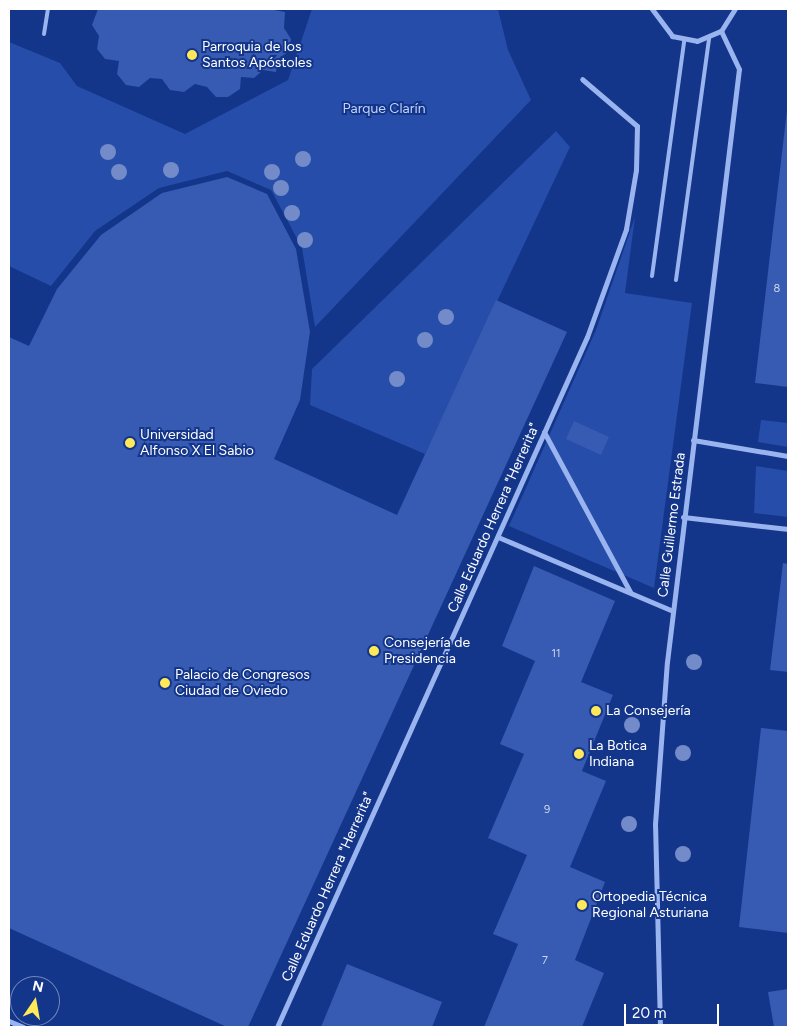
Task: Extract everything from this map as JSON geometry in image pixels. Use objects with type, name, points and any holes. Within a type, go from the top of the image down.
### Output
[{"type":"street","points":[[652,9],[662,28],[684,40],[710,38],[721,31],[735,9]]},
{"type":"street","name":"Calle Guillermo Estrada","points":[[660,1027],[655,824],[673,611],[739,69],[721,31]]},
{"type":"street","name":"Calle Eduardo Herrera \"Herrerita\"","points":[[277,1027],[587,337],[626,229],[636,170],[637,126],[582,80]]},
{"type":"street","points":[[544,432],[630,592]]},
{"type":"street","points":[[693,440],[788,456]]},
{"type":"street","points":[[684,517],[788,529]]},
{"type":"street","points":[[498,537],[673,611]]},
{"type":"street","points":[[9,1021],[23,1027]]},
{"type":"lane","points":[[44,34],[48,9]]},
{"type":"lane","points":[[676,280],[710,38]]},
{"type":"lane","points":[[652,276],[684,40]]},
{"type":"green space","name":"Parque Clarín","points":[[312,9],[498,9],[508,50],[531,100],[315,327],[302,248],[271,190],[227,171],[159,188],[95,231],[51,286],[9,266],[9,42],[60,63],[77,86],[185,134],[288,80]]},
{"type":"green space","points":[[556,131],[570,147],[425,454],[310,405],[312,369]]},
{"type":"green space","points":[[635,217],[625,293],[692,303],[654,588],[509,526],[596,330]]},
{"type":"green space","points":[[761,420],[788,423],[788,447],[758,442]]},
{"type":"green space","points":[[756,466],[788,471],[788,517],[754,513]]},
{"type":"building","name":"Parroquia de los Santos Apóstoles","points":[[98,9],[269,9],[285,12],[284,28],[291,39],[289,51],[278,59],[276,72],[263,70],[254,78],[241,77],[240,89],[228,97],[216,97],[207,87],[195,84],[184,92],[170,90],[162,79],[150,78],[139,87],[126,85],[117,74],[119,61],[105,59],[97,49],[99,36],[92,25]]},
{"type":"building","points":[[788,110],[788,387],[755,383]]},
{"type":"building","name":"Palacio de Congresos Ciudad de Oviedo","points":[[227,177],[267,194],[296,249],[310,332],[300,400],[274,459],[397,515],[496,300],[567,332],[248,1027],[227,1027],[9,928],[9,337],[29,346],[57,289],[101,235],[162,193]]},
{"type":"building","points":[[574,421],[609,437],[601,455],[566,439]]},
{"type":"building","points":[[783,563],[788,564],[788,672],[770,670]]},
{"type":"building","points":[[534,566],[615,601],[581,682],[613,695],[582,771],[606,781],[570,867],[605,882],[575,960],[604,973],[582,1027],[484,1027],[518,944],[493,934],[527,855],[488,838],[524,754],[500,744],[535,661],[502,646]]},
{"type":"building","points":[[761,728],[788,731],[788,933],[739,927]]},
{"type":"building","points":[[347,964],[442,1002],[432,1027],[321,1027]]},
{"type":"building","points":[[788,989],[788,1027],[774,1027],[768,992]]},
{"type":"place","name":"Parroquia de los Santos Apóstoles","points":[[192,55]]},
{"type":"place","name":"Universidad Alfonso X El Sabio","points":[[130,443]]},
{"type":"place","name":"Consejería de Presidencia","points":[[374,651]]},
{"type":"place","name":"Palacio de Congresos Ciudad de Oviedo","points":[[165,683]]},
{"type":"place","name":"La Consejería","points":[[596,711]]},
{"type":"place","name":"La Botica Indiana","points":[[579,754]]},
{"type":"place","name":"Ortopedia Técnica Regional Asturiana","points":[[582,905]]}]
